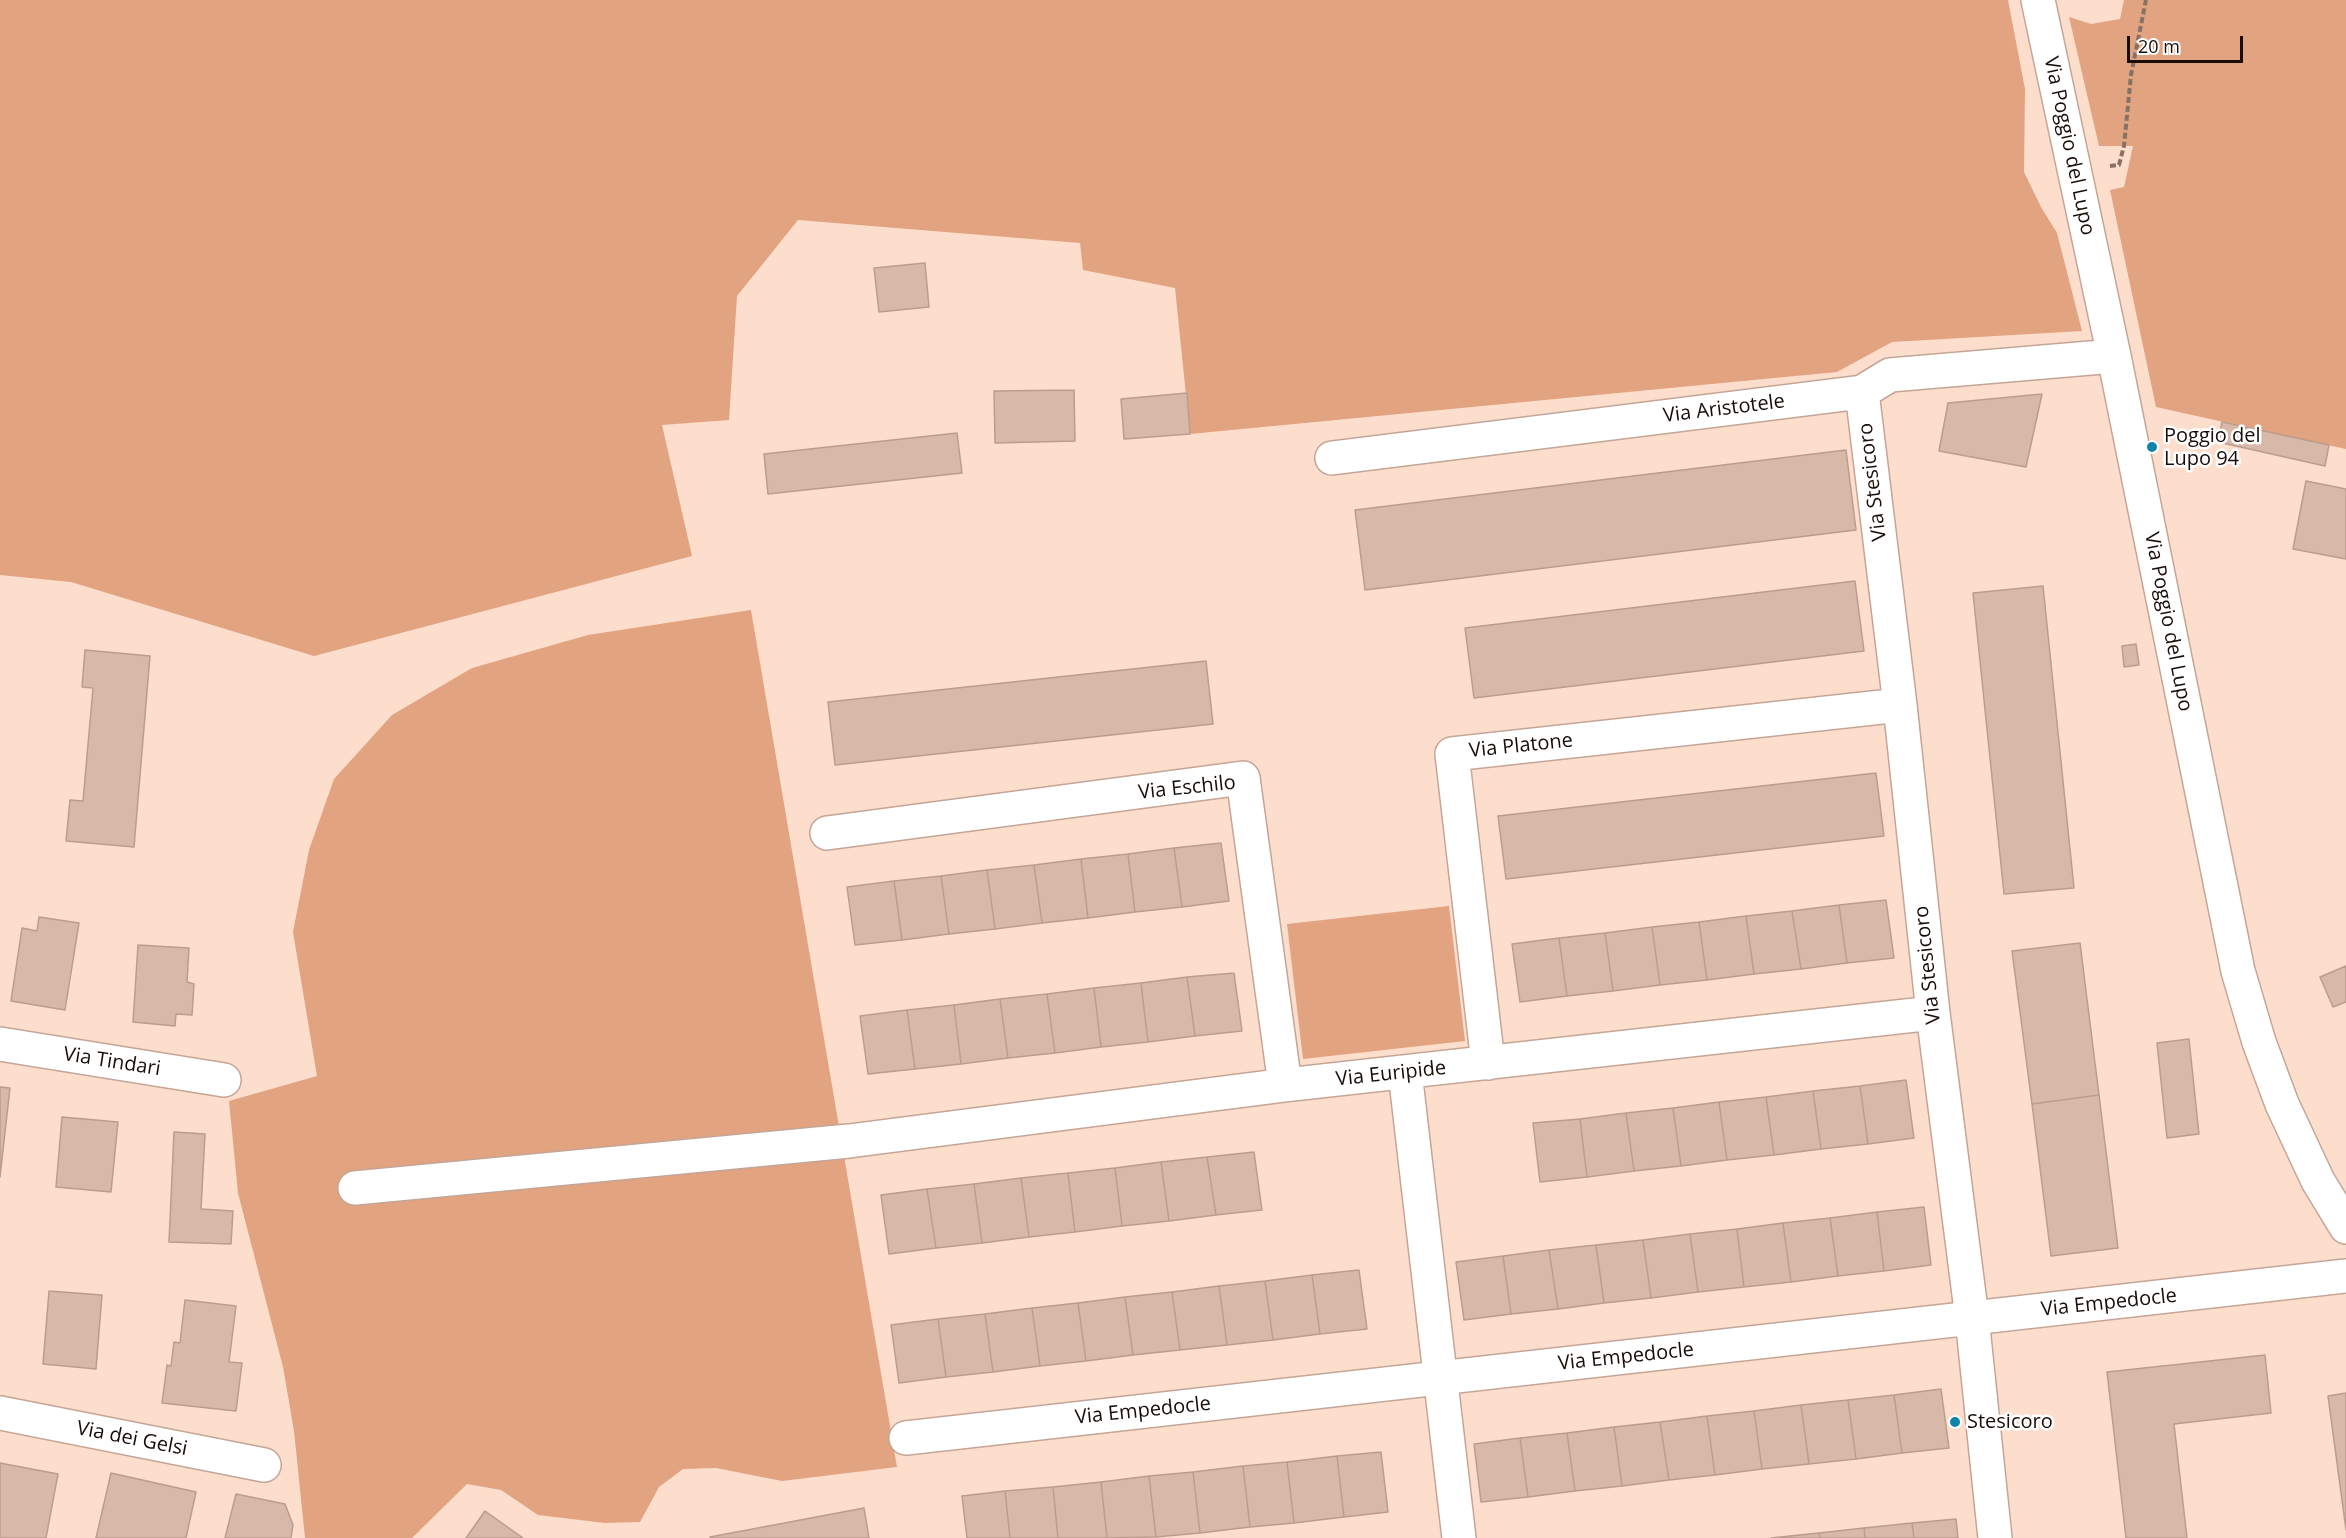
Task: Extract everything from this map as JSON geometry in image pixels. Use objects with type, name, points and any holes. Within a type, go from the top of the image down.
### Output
[{"type":"street","name":"Via Poggio del Lupo","points":[[2038,0],[2114,356],[2238,971],[2259,1042],[2282,1104],[2318,1181],[2346,1227]]},
{"type":"street","name":"Via Aristotele","points":[[1332,458],[1862,392],[1890,375],[2114,356]]},
{"type":"street","name":"Via Stesicoro","points":[[1862,392],[1900,705],[1933,1013],[1972,1318],[1995,1538]]},
{"type":"street","name":"Via Platone","points":[[1488,1063],[1452,754],[1900,705]]},
{"type":"street","name":"Via Eschilo","points":[[827,833],[1243,778],[1285,1085]]},
{"type":"street","name":"Via Euripide","points":[[355,1188],[849,1142],[1285,1085],[1933,1013]]},
{"type":"street","name":"Via Tindari","points":[[0,1044],[224,1080]]},
{"type":"street","points":[[1405,1072],[1459,1538]]},
{"type":"street","name":"Via Empedocle","points":[[906,1438],[2346,1276]]},
{"type":"street","name":"Via dei Gelsi","points":[[0,1413],[264,1465]]},
{"type":"path","points":[[2073,169],[2119,165],[2124,146],[2131,75],[2146,0]]},
{"type":"shaded area","points":[[0,0],[2008,0],[2025,89],[2024,172],[2057,233],[2082,331],[1892,342],[1837,372],[1190,434],[1175,288],[1083,270],[1080,243],[798,220],[737,296],[729,420],[662,425],[692,556],[314,656],[71,582],[0,575]]},
{"type":"shaded area","points":[[2124,0],[2346,0],[2346,449],[2156,407],[2110,190],[2124,187],[2133,146],[2099,146],[2069,17],[2091,24],[2120,19]]},
{"type":"shaded area","points":[[751,610],[897,1467],[782,1481],[716,1468],[683,1469],[659,1487],[640,1522],[605,1523],[538,1515],[501,1490],[467,1484],[412,1538],[305,1538],[294,1431],[283,1367],[238,1193],[229,1101],[317,1076],[293,932],[309,850],[334,779],[392,715],[472,668],[588,635]]},
{"type":"shaded area","points":[[1449,906],[1465,1041],[1303,1059],[1287,924]]},
{"type":"building","points":[[925,263],[929,307],[879,312],[874,268]]},
{"type":"building","points":[[1074,390],[1075,441],[995,443],[994,391]]},
{"type":"building","points":[[1187,393],[1190,434],[1124,439],[1121,399]]},
{"type":"building","points":[[2042,394],[2026,467],[1939,451],[1948,403]]},
{"type":"building","points":[[2222,422],[2329,445],[2325,466],[2218,442]]},
{"type":"building","points":[[957,433],[962,473],[768,494],[764,454]]},
{"type":"building","points":[[1846,450],[1856,530],[1365,590],[1355,510]]},
{"type":"building","points":[[2306,481],[2346,489],[2346,559],[2293,549]]},
{"type":"building","points":[[1855,581],[1864,651],[1474,698],[1465,628]]},
{"type":"building","points":[[2043,586],[2074,888],[2004,894],[1973,593]]},
{"type":"building","points":[[2136,644],[2139,665],[2124,667],[2122,646]]},
{"type":"building","points":[[85,650],[150,656],[134,847],[66,841],[70,800],[83,801],[93,688],[82,687]]},
{"type":"building","points":[[1206,661],[1213,724],[835,765],[828,702]]},
{"type":"building","points":[[1876,773],[1884,836],[1506,879],[1498,816]]},
{"type":"building","points":[[1221,843],[1229,901],[1182,907],[1174,848]]},
{"type":"building","points":[[1174,848],[1182,907],[1135,912],[1128,854]]},
{"type":"building","points":[[1128,854],[1135,912],[1088,918],[1081,859]]},
{"type":"building","points":[[1081,859],[1088,918],[1042,923],[1034,865]]},
{"type":"building","points":[[1034,865],[1042,923],[995,929],[987,870]]},
{"type":"building","points":[[987,870],[995,929],[949,934],[941,876]]},
{"type":"building","points":[[941,876],[949,934],[902,940],[894,881]]},
{"type":"building","points":[[894,881],[902,940],[855,945],[847,887]]},
{"type":"building","points":[[1886,900],[1894,958],[1847,963],[1839,905]]},
{"type":"building","points":[[1839,905],[1847,963],[1801,969],[1792,911]]},
{"type":"building","points":[[1792,911],[1801,969],[1754,974],[1746,916]]},
{"type":"building","points":[[1746,916],[1754,974],[1707,980],[1699,922]]},
{"type":"building","points":[[39,917],[79,923],[65,1010],[11,1001],[22,928],[37,931]]},
{"type":"building","points":[[1699,922],[1707,980],[1660,985],[1652,927]]},
{"type":"building","points":[[1652,927],[1660,985],[1613,991],[1605,933]]},
{"type":"building","points":[[1605,933],[1613,991],[1567,996],[1559,938]]},
{"type":"building","points":[[1559,938],[1567,996],[1520,1002],[1512,944]]},
{"type":"building","points":[[2080,943],[2099,1095],[2032,1104],[2012,951]]},
{"type":"building","points":[[138,945],[189,948],[187,982],[194,984],[192,1015],[176,1014],[175,1026],[133,1022]]},
{"type":"building","points":[[2346,966],[2346,1002],[2333,1007],[2320,977]]},
{"type":"building","points":[[1234,973],[1242,1031],[1195,1036],[1187,977]]},
{"type":"building","points":[[1187,977],[1195,1036],[1148,1042],[1141,983]]},
{"type":"building","points":[[1141,983],[1148,1042],[1101,1047],[1094,988]]},
{"type":"building","points":[[1094,988],[1101,1047],[1055,1053],[1047,994]]},
{"type":"building","points":[[1047,994],[1055,1053],[1008,1058],[1000,999]]},
{"type":"building","points":[[1000,999],[1008,1058],[961,1064],[954,1005]]},
{"type":"building","points":[[954,1005],[961,1064],[915,1069],[907,1010]]},
{"type":"building","points":[[907,1010],[915,1069],[868,1074],[860,1016]]},
{"type":"building","points":[[2189,1039],[2199,1134],[2167,1138],[2157,1043]]},
{"type":"building","points":[[1906,1080],[1914,1138],[1868,1144],[1860,1086]]},
{"type":"building","points":[[1860,1086],[1868,1144],[1821,1149],[1813,1091]]},
{"type":"building","points":[[0,1087],[10,1088],[0,1177]]},
{"type":"building","points":[[1813,1091],[1821,1149],[1774,1155],[1766,1097]]},
{"type":"building","points":[[2099,1095],[2118,1248],[2051,1256],[2032,1104]]},
{"type":"building","points":[[1766,1097],[1774,1155],[1727,1160],[1719,1102]]},
{"type":"building","points":[[1719,1102],[1727,1160],[1681,1166],[1673,1108]]},
{"type":"building","points":[[1673,1108],[1681,1166],[1634,1171],[1626,1113]]},
{"type":"building","points":[[1626,1113],[1634,1171],[1587,1177],[1580,1119]]},
{"type":"building","points":[[62,1117],[118,1122],[111,1192],[56,1187]]},
{"type":"building","points":[[1580,1119],[1587,1177],[1540,1182],[1533,1123]]},
{"type":"building","points":[[174,1132],[205,1134],[201,1209],[233,1211],[231,1244],[169,1242]]},
{"type":"building","points":[[1254,1152],[1262,1210],[1216,1215],[1207,1157]]},
{"type":"building","points":[[1207,1157],[1216,1215],[1169,1221],[1161,1162]]},
{"type":"building","points":[[1161,1162],[1169,1221],[1122,1226],[1115,1168]]},
{"type":"building","points":[[1115,1168],[1122,1226],[1075,1232],[1068,1173]]},
{"type":"building","points":[[1068,1173],[1075,1232],[1029,1237],[1021,1178]]},
{"type":"building","points":[[1021,1178],[1029,1237],[982,1243],[974,1184]]},
{"type":"building","points":[[974,1184],[982,1243],[936,1248],[927,1189]]},
{"type":"building","points":[[927,1189],[936,1248],[889,1254],[881,1195]]},
{"type":"building","points":[[1924,1207],[1931,1265],[1884,1271],[1877,1212]]},
{"type":"building","points":[[1877,1212],[1884,1271],[1838,1276],[1830,1218]]},
{"type":"building","points":[[1830,1218],[1838,1276],[1791,1282],[1783,1223]]},
{"type":"building","points":[[1783,1223],[1791,1282],[1744,1287],[1737,1229]]},
{"type":"building","points":[[1737,1229],[1744,1287],[1698,1292],[1690,1234]]},
{"type":"building","points":[[1690,1234],[1698,1292],[1651,1298],[1643,1240]]},
{"type":"building","points":[[1643,1240],[1651,1298],[1604,1303],[1596,1245]]},
{"type":"building","points":[[1596,1245],[1604,1303],[1558,1309],[1549,1250]]},
{"type":"building","points":[[1549,1250],[1558,1309],[1511,1314],[1503,1256]]},
{"type":"building","points":[[1503,1256],[1511,1314],[1464,1320],[1456,1262]]},
{"type":"building","points":[[1359,1270],[1367,1329],[1320,1334],[1312,1275]]},
{"type":"building","points":[[1312,1275],[1320,1334],[1273,1340],[1265,1281]]},
{"type":"building","points":[[1265,1281],[1273,1340],[1227,1345],[1219,1286]]},
{"type":"building","points":[[1219,1286],[1227,1345],[1180,1350],[1172,1292]]},
{"type":"building","points":[[49,1291],[102,1295],[96,1369],[43,1364]]},
{"type":"building","points":[[1172,1292],[1180,1350],[1133,1355],[1125,1297]]},
{"type":"building","points":[[1125,1297],[1133,1355],[1086,1361],[1078,1303]]},
{"type":"building","points":[[185,1300],[236,1306],[229,1362],[242,1363],[236,1411],[162,1403],[167,1365],[171,1366],[174,1342],[180,1343]]},
{"type":"building","points":[[1078,1303],[1086,1361],[1040,1366],[1032,1308]]},
{"type":"building","points":[[1032,1308],[1040,1366],[993,1372],[985,1314]]},
{"type":"building","points":[[985,1314],[993,1372],[946,1377],[938,1319]]},
{"type":"building","points":[[938,1319],[946,1377],[899,1383],[891,1325]]},
{"type":"building","points":[[2265,1355],[2271,1413],[2174,1424],[2187,1538],[2126,1538],[2107,1372]]},
{"type":"building","points":[[1941,1389],[1949,1448],[1902,1453],[1894,1395]]},
{"type":"building","points":[[2346,1393],[2346,1530],[2328,1396]]},
{"type":"building","points":[[1894,1395],[1902,1453],[1856,1459],[1848,1400]]},
{"type":"building","points":[[1848,1400],[1856,1459],[1809,1464],[1801,1405]]},
{"type":"building","points":[[1801,1405],[1809,1464],[1762,1469],[1754,1411]]},
{"type":"building","points":[[1754,1411],[1762,1469],[1715,1475],[1707,1416]]},
{"type":"building","points":[[1707,1416],[1715,1475],[1669,1480],[1660,1422]]},
{"type":"building","points":[[1660,1422],[1669,1480],[1622,1486],[1614,1427]]},
{"type":"building","points":[[1614,1427],[1622,1486],[1575,1491],[1567,1433]]},
{"type":"building","points":[[1567,1433],[1575,1491],[1528,1497],[1520,1438]]},
{"type":"building","points":[[1520,1438],[1528,1497],[1481,1502],[1474,1444]]},
{"type":"building","points":[[1381,1452],[1388,1512],[1344,1517],[1337,1456]]},
{"type":"building","points":[[1337,1456],[1344,1517],[1294,1523],[1287,1462]]},
{"type":"building","points":[[1287,1462],[1294,1523],[1250,1527],[1243,1466]]},
{"type":"building","points":[[0,1463],[58,1474],[46,1538],[0,1538]]},
{"type":"building","points":[[1243,1466],[1250,1527],[1200,1533],[1193,1472]]},
{"type":"building","points":[[1193,1472],[1200,1533],[1156,1537],[1149,1476]]},
{"type":"building","points":[[111,1473],[196,1492],[186,1538],[96,1538]]},
{"type":"building","points":[[1149,1476],[1156,1537],[1107,1538],[1101,1482]]},
{"type":"building","points":[[1101,1482],[1107,1538],[1058,1538],[1053,1487]]},
{"type":"building","points":[[1053,1487],[1058,1538],[1010,1538],[1005,1491]]},
{"type":"building","points":[[1005,1491],[1010,1538],[967,1538],[962,1496]]},
{"type":"building","points":[[236,1494],[285,1504],[293,1525],[291,1538],[225,1538]]},
{"type":"building","points":[[864,1508],[869,1538],[710,1537]]},
{"type":"building","points":[[485,1511],[523,1538],[466,1538]]},
{"type":"building","points":[[1956,1519],[1958,1538],[1914,1538],[1912,1523]]},
{"type":"building","points":[[1912,1523],[1914,1538],[1865,1538],[1864,1528]]},
{"type":"building","points":[[1864,1528],[1865,1538],[1820,1538],[1819,1533]]},
{"type":"building","points":[[1819,1533],[1820,1538],[1771,1538]]},
{"type":"place","name":"Poggio del Lupo 94","points":[[2152,447]]},
{"type":"place","name":"Stesicoro","points":[[1955,1422]]}]
